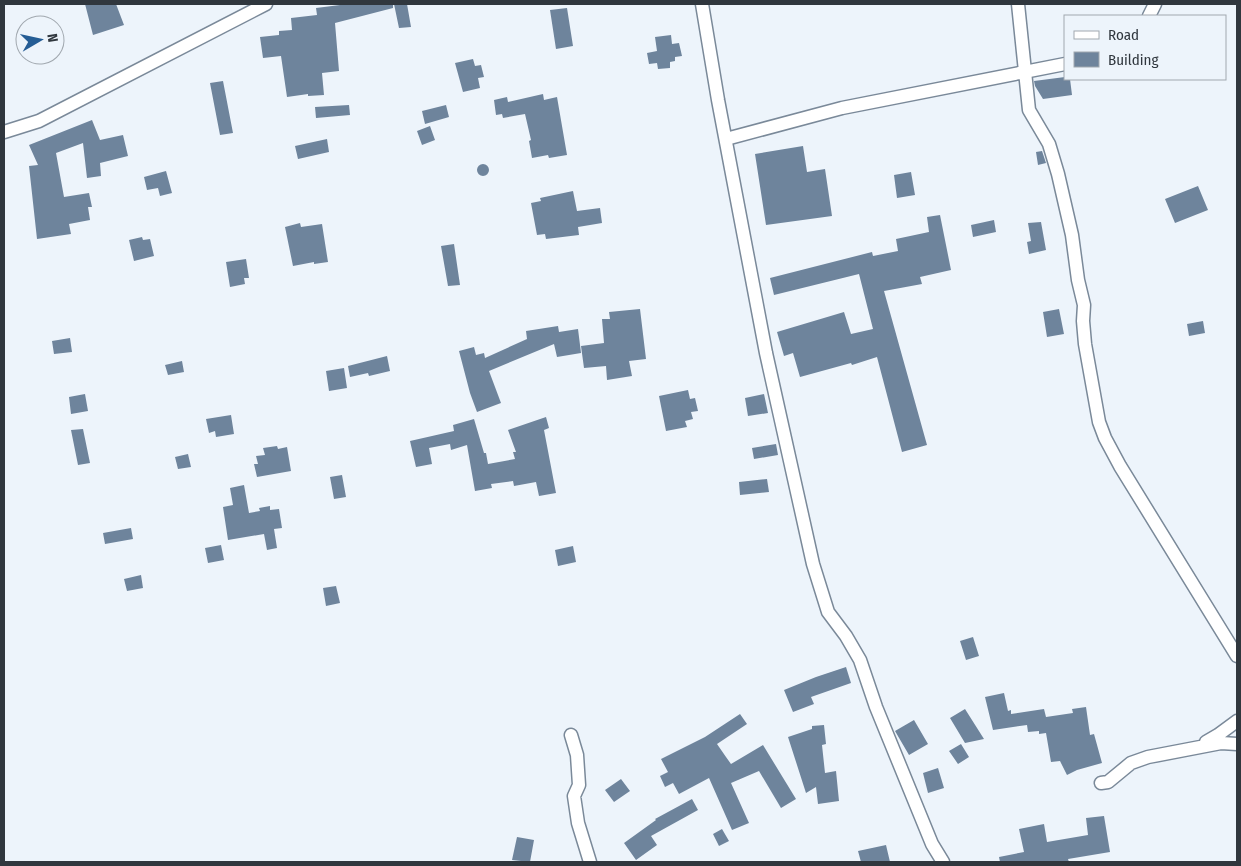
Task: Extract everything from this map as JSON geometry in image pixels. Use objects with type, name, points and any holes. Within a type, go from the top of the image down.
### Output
[{"type":"street","points":[[4,132],[39,121],[266,4]]},
{"type":"street","points":[[702,4],[766,353],[813,564],[828,612],[846,636],[860,660],[876,707],[932,844],[943,862]]},
{"type":"street","points":[[1018,4],[1029,110],[1049,144],[1072,235],[1078,280],[1084,305],[1085,344],[1099,422],[1120,466],[1237,656]]},
{"type":"street","points":[[726,139],[842,108],[1064,64]]},
{"type":"street","points":[[1189,750],[1218,736],[1237,721]]},
{"type":"street","points":[[571,735],[578,755],[579,785],[574,796],[576,814],[590,862]]},
{"type":"street","points":[[1101,783],[1108,782],[1131,764],[1148,757],[1221,743],[1237,744]]},
{"type":"building","points":[[85,4],[116,4],[124,25],[93,35]]},
{"type":"building","points":[[348,4],[393,4],[393,8],[335,23],[339,71],[322,73],[324,95],[308,96],[308,94],[287,97],[281,56],[263,58],[260,37],[279,35],[279,31],[292,30],[291,18],[317,15],[316,8]]},
{"type":"building","points":[[394,4],[407,4],[411,27],[399,28]]},
{"type":"building","points":[[567,8],[573,46],[556,49],[550,10]]},
{"type":"building","points":[[671,35],[672,44],[679,43],[682,56],[675,57],[675,61],[670,62],[670,68],[658,69],[657,63],[649,64],[647,53],[657,51],[655,37]]},
{"type":"building","points":[[473,59],[475,66],[481,65],[484,77],[478,78],[480,88],[463,92],[455,63]]},
{"type":"building","points":[[1064,77],[1064,80],[1070,80],[1072,95],[1043,99],[1034,81]]},
{"type":"building","points":[[223,81],[233,133],[220,135],[210,83]]},
{"type":"building","points":[[543,94],[544,100],[557,97],[567,155],[549,158],[548,155],[532,158],[529,141],[531,140],[525,114],[503,118],[502,114],[496,115],[494,100],[507,97],[508,102]]},
{"type":"building","points":[[349,105],[350,115],[316,118],[315,107]]},
{"type":"building","points":[[446,105],[449,117],[425,124],[422,111]]},
{"type":"building","points":[[92,120],[100,140],[123,135],[128,156],[100,163],[101,176],[87,178],[83,143],[56,153],[64,197],[89,193],[92,207],[88,207],[90,220],[69,224],[71,234],[37,239],[29,166],[38,165],[29,145]]},
{"type":"building","points":[[430,126],[435,140],[422,145],[417,131]]},
{"type":"building","points":[[327,139],[329,152],[298,159],[295,146]]},
{"type":"building","points":[[803,146],[807,172],[825,169],[832,216],[766,225],[755,154]]},
{"type":"building","points":[[1042,151],[1046,163],[1038,165],[1036,152]]},
{"type":"building","points":[[481,164],[485,164],[489,170],[485,176],[481,176],[477,172],[477,168]]},
{"type":"building","points":[[166,171],[172,193],[160,196],[158,188],[147,190],[144,177]]},
{"type":"building","points":[[911,172],[915,195],[897,198],[894,175]]},
{"type":"building","points":[[1198,186],[1208,210],[1175,223],[1165,199]]},
{"type":"building","points":[[573,191],[577,211],[600,208],[602,223],[578,227],[579,235],[546,239],[545,234],[537,235],[531,203],[541,201],[540,198]]},
{"type":"building","points":[[940,215],[951,270],[920,277],[922,284],[884,291],[927,445],[902,452],[877,357],[800,377],[793,353],[784,356],[777,332],[844,312],[851,334],[873,329],[859,274],[774,295],[770,278],[872,252],[873,256],[898,251],[896,239],[929,232],[927,217]]},
{"type":"building","points":[[994,220],[996,232],[973,237],[971,225]]},
{"type":"building","points":[[1041,222],[1046,250],[1029,254],[1027,242],[1031,241],[1028,223]]},
{"type":"building","points":[[300,223],[301,227],[322,224],[328,262],[314,264],[314,262],[293,266],[285,227]]},
{"type":"building","points":[[142,237],[143,240],[150,239],[154,256],[134,261],[129,240]]},
{"type":"building","points":[[454,244],[460,285],[448,286],[441,246]]},
{"type":"building","points":[[246,259],[249,278],[244,278],[245,284],[230,287],[226,262]]},
{"type":"building","points":[[640,309],[646,359],[629,361],[632,376],[607,380],[606,366],[584,368],[581,346],[604,343],[602,319],[610,319],[609,312]]},
{"type":"building","points":[[1059,309],[1064,334],[1047,337],[1043,312]]},
{"type":"building","points":[[1203,321],[1205,333],[1189,336],[1187,324]]},
{"type":"building","points":[[558,326],[559,332],[578,329],[581,353],[557,357],[554,344],[489,371],[501,403],[477,412],[459,351],[474,347],[476,355],[484,353],[485,358],[527,339],[526,331]]},
{"type":"building","points":[[70,338],[72,352],[54,354],[52,341]]},
{"type":"building","points":[[387,356],[390,371],[369,376],[368,373],[350,377],[348,366]]},
{"type":"building","points":[[182,361],[184,372],[168,375],[165,365]]},
{"type":"building","points":[[344,368],[347,388],[329,391],[326,371]]},
{"type":"building","points":[[688,390],[690,399],[695,398],[698,411],[691,412],[693,419],[685,421],[687,427],[666,431],[659,396]]},
{"type":"building","points":[[85,394],[88,411],[71,414],[69,397]]},
{"type":"building","points":[[764,394],[768,413],[748,416],[745,398]]},
{"type":"building","points":[[231,415],[234,434],[216,437],[215,431],[209,433],[206,419]]},
{"type":"building","points":[[546,417],[549,428],[544,430],[556,493],[539,496],[536,482],[514,486],[513,481],[491,484],[492,488],[475,491],[467,445],[451,450],[450,444],[429,448],[432,464],[416,467],[410,441],[454,431],[453,425],[474,419],[488,464],[515,459],[513,452],[516,452],[508,430]]},
{"type":"building","points":[[83,429],[90,463],[78,465],[71,430]]},
{"type":"building","points":[[776,444],[778,455],[754,459],[752,448]]},
{"type":"building","points":[[277,446],[278,449],[287,447],[291,471],[257,477],[254,464],[258,464],[256,456],[265,455],[263,448]]},
{"type":"building","points":[[188,454],[191,467],[178,469],[175,457]]},
{"type":"building","points":[[342,475],[346,497],[334,499],[330,477]]},
{"type":"building","points":[[767,479],[769,492],[740,495],[739,482]]},
{"type":"building","points":[[244,485],[249,513],[260,511],[259,508],[270,506],[270,510],[279,509],[282,528],[274,529],[277,548],[267,550],[264,534],[228,540],[223,507],[233,505],[230,488]]},
{"type":"building","points":[[131,528],[133,539],[105,544],[103,533]]},
{"type":"building","points":[[221,545],[224,560],[208,563],[205,548]]},
{"type":"building","points":[[573,546],[576,562],[558,566],[555,550]]},
{"type":"building","points":[[141,575],[143,588],[127,591],[124,579]]},
{"type":"building","points":[[336,586],[340,603],[326,606],[323,588]]},
{"type":"building","points":[[973,637],[979,656],[966,660],[960,641]]},
{"type":"building","points":[[846,667],[851,683],[811,697],[814,704],[793,712],[784,690]]},
{"type":"building","points":[[1004,693],[1008,711],[1011,710],[1011,714],[1044,709],[1046,717],[1073,713],[1072,709],[1086,707],[1090,735],[1094,734],[1102,763],[1067,775],[1060,761],[1051,762],[1046,733],[1039,734],[1039,731],[1028,732],[1027,725],[993,730],[985,697]]},
{"type":"building","points":[[965,709],[984,739],[965,743],[950,718]]},
{"type":"building","points":[[740,714],[747,724],[717,744],[731,764],[763,745],[796,799],[781,808],[759,771],[731,783],[749,823],[732,830],[709,778],[679,794],[673,783],[665,787],[660,776],[668,772],[661,759],[705,737]]},
{"type":"building","points":[[914,720],[928,744],[909,755],[895,731]]},
{"type":"building","points":[[824,725],[826,744],[822,745],[825,773],[836,771],[839,801],[818,804],[816,787],[806,793],[788,737],[812,729],[812,726]]},
{"type":"building","points":[[961,744],[969,757],[958,764],[949,751]]},
{"type":"building","points":[[938,768],[944,788],[928,793],[923,773]]},
{"type":"building","points":[[621,779],[630,791],[614,802],[605,790]]},
{"type":"building","points":[[692,799],[698,810],[651,836],[657,845],[636,860],[624,843],[655,819]]},
{"type":"building","points":[[1104,816],[1110,852],[1068,859],[1069,862],[1000,862],[999,857],[1024,852],[1019,829],[1044,824],[1047,842],[1088,835],[1086,818]]},
{"type":"building","points":[[722,829],[729,841],[719,846],[713,834]]},
{"type":"building","points":[[517,837],[534,840],[530,862],[512,860]]},
{"type":"building","points":[[886,845],[890,862],[861,862],[858,851]]}]
